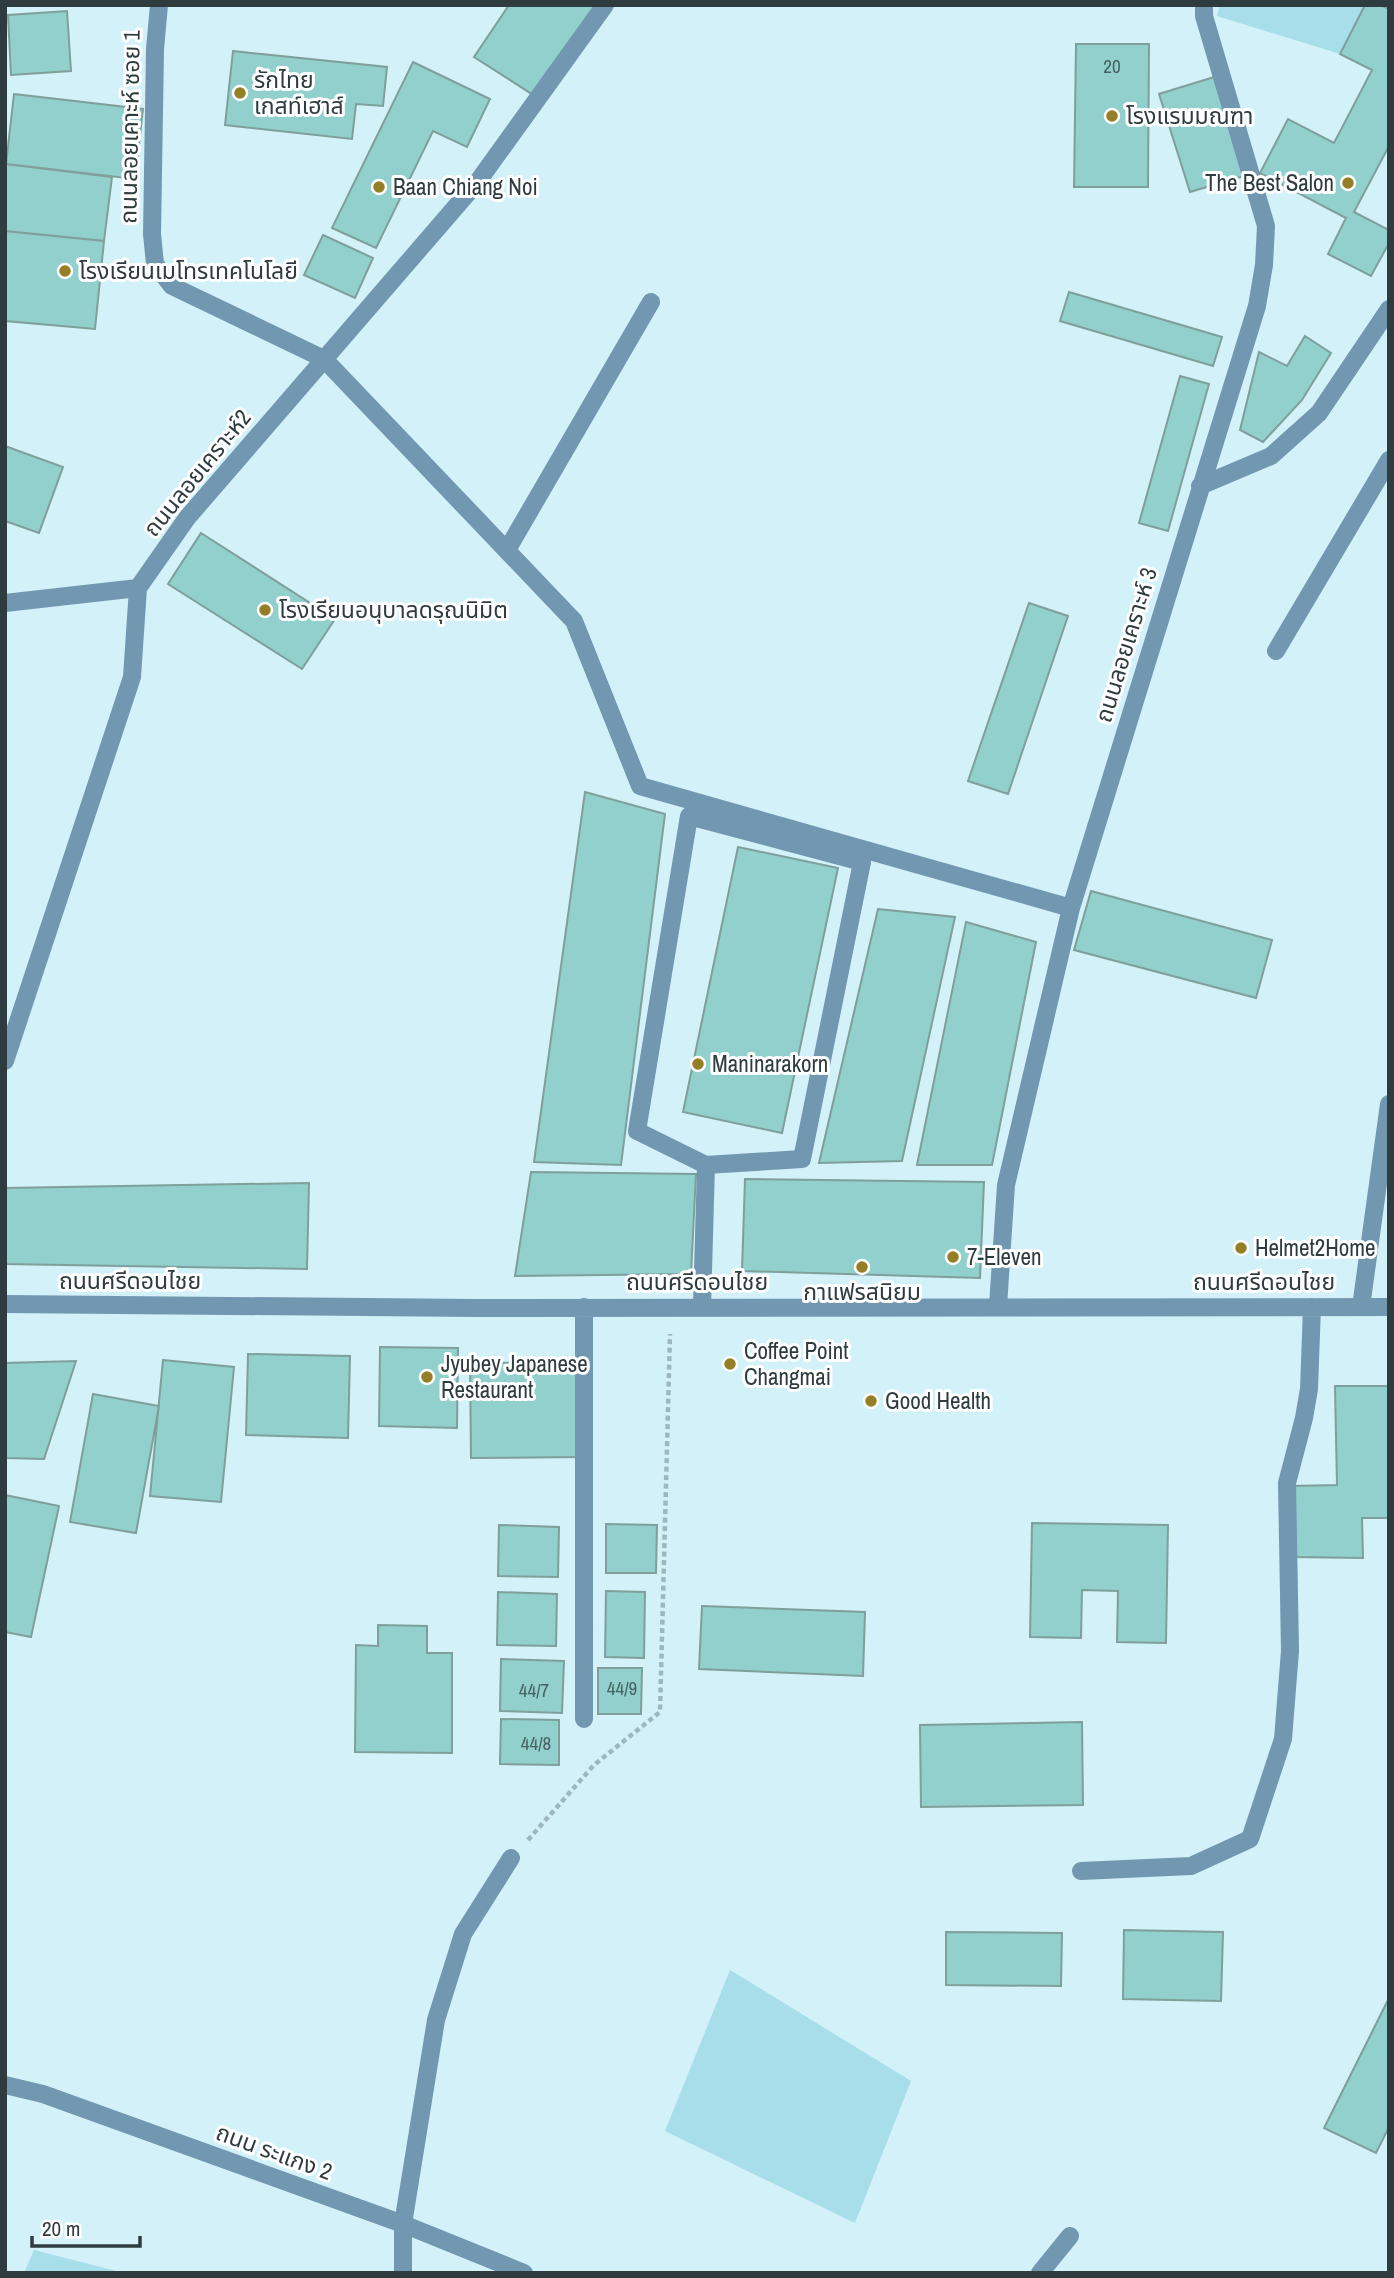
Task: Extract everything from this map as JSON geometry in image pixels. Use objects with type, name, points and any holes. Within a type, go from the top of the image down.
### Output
[{"type":"street","name":"ถนนลอยเคาะห์ ซอย 1","points":[[159,5],[154,76],[152,234],[155,264],[172,286],[324,359]]},
{"type":"street","name":"ถนนลอยเคราะห์2","points":[[138,588],[187,518],[480,180],[605,5]]},
{"type":"street","name":"ถนนลอยเคราะห์ 3","points":[[998,1306],[1006,1185],[1071,908],[1257,306],[1264,265],[1266,226],[1204,16],[1204,5]]},
{"type":"street","points":[[507,550],[651,302]]},
{"type":"street","points":[[1200,486],[1271,456],[1319,413],[1389,309]]},
{"type":"street","points":[[324,359],[574,621],[640,786],[1071,908]]},
{"type":"street","points":[[1276,651],[1389,460]]},
{"type":"street","points":[[5,603],[138,588],[132,677],[5,1061]]},
{"type":"street","points":[[690,816],[862,862],[802,1159],[706,1165],[637,1131],[690,816]]},
{"type":"street","points":[[1361,1307],[1382,1208],[1389,1104]]},
{"type":"street","points":[[702,1307],[706,1165]]},
{"type":"street","name":"ถนนศรีดอนไชย","points":[[5,1304],[1389,1307]]},
{"type":"street","points":[[584,1307],[584,1719]]},
{"type":"street","points":[[1081,1871],[1191,1866],[1250,1839],[1283,1739],[1290,1651],[1286,1491],[1309,1389],[1312,1307]]},
{"type":"street","points":[[402,2273],[403,2224],[436,2020],[463,1934],[510,1858]]},
{"type":"street","name":"ถนน ระแกง 2","points":[[5,2085],[43,2094],[403,2224],[524,2273]]},
{"type":"street","points":[[1040,2273],[1070,2236]]},
{"type":"path","points":[[510,1858],[594,1765],[660,1712],[671,1306]]},
{"type":"shaded area","points":[[1220,5],[1365,5],[1340,54],[1217,16]]},
{"type":"shaded area","points":[[730,1970],[911,2081],[855,2223],[665,2131]]},
{"type":"shaded area","points":[[34,2250],[124,2273],[24,2273]]},
{"type":"building","points":[[509,5],[599,5],[538,98],[474,57]]},
{"type":"building","points":[[1365,5],[1381,5],[1389,9],[1389,146],[1354,212],[1389,230],[1389,243],[1371,276],[1328,254],[1346,218],[1260,173],[1288,119],[1334,143],[1372,70],[1340,54]]},
{"type":"building","points":[[67,11],[71,71],[11,75],[8,15]]},
{"type":"building","name":"โรงแรมมณฑา","points":[[1076,44],[1149,44],[1148,187],[1074,187]]},
{"type":"building","points":[[233,51],[387,67],[383,106],[356,104],[352,139],[225,125]]},
{"type":"building","name":"Baan Chiang Noi","points":[[413,62],[490,99],[467,147],[433,131],[376,248],[332,228]]},
{"type":"building","points":[[1214,77],[1244,176],[1190,192],[1159,94]]},
{"type":"building","points":[[14,94],[143,109],[135,179],[6,164]]},
{"type":"building","points":[[6,164],[112,177],[104,241],[5,231]]},
{"type":"building","points":[[5,231],[104,241],[95,329],[5,321]]},
{"type":"building","points":[[323,235],[373,258],[355,298],[304,275]]},
{"type":"building","points":[[1069,292],[1222,337],[1213,366],[1060,321]]},
{"type":"building","points":[[1305,336],[1331,353],[1302,400],[1263,442],[1240,430],[1259,352],[1287,366]]},
{"type":"building","points":[[1180,376],[1209,384],[1168,531],[1139,523]]},
{"type":"building","points":[[5,446],[63,467],[39,533],[5,521]]},
{"type":"building","points":[[201,533],[335,619],[302,669],[168,584]]},
{"type":"building","points":[[1029,603],[1068,616],[1008,794],[968,781]]},
{"type":"building","points":[[585,792],[665,814],[621,1165],[534,1162]]},
{"type":"building","points":[[738,847],[838,868],[782,1133],[683,1112]]},
{"type":"building","points":[[1091,891],[1272,940],[1256,998],[1074,950]]},
{"type":"building","points":[[878,909],[955,917],[902,1161],[819,1163]]},
{"type":"building","points":[[966,922],[1036,942],[992,1165],[917,1165]]},
{"type":"building","points":[[531,1172],[696,1174],[691,1274],[515,1276]]},
{"type":"building","points":[[745,1179],[984,1182],[980,1278],[742,1271]]},
{"type":"building","points":[[309,1183],[307,1269],[5,1264],[5,1188]]},
{"type":"building","points":[[380,1347],[458,1348],[457,1428],[379,1426]]},
{"type":"building","points":[[248,1354],[350,1356],[348,1438],[246,1435]]},
{"type":"building","points":[[163,1360],[234,1367],[221,1502],[150,1496]]},
{"type":"building","points":[[76,1361],[44,1459],[5,1458],[5,1363]]},
{"type":"building","points":[[580,1362],[581,1457],[471,1458],[470,1363]]},
{"type":"building","points":[[1335,1386],[1389,1386],[1389,1518],[1362,1518],[1363,1558],[1293,1557],[1290,1486],[1337,1485]]},
{"type":"building","points":[[93,1394],[159,1406],[136,1533],[70,1522]]},
{"type":"building","points":[[5,1495],[59,1506],[31,1637],[5,1632]]},
{"type":"building","points":[[1032,1523],[1168,1525],[1166,1643],[1117,1642],[1118,1591],[1082,1590],[1081,1638],[1030,1637]]},
{"type":"building","points":[[606,1524],[657,1525],[656,1573],[606,1573]]},
{"type":"building","points":[[499,1525],[559,1527],[558,1577],[498,1576]]},
{"type":"building","points":[[606,1591],[645,1592],[644,1658],[605,1657]]},
{"type":"building","points":[[498,1592],[557,1594],[556,1646],[497,1645]]},
{"type":"building","points":[[702,1606],[865,1612],[863,1676],[699,1669]]},
{"type":"building","points":[[378,1625],[427,1626],[427,1653],[452,1653],[452,1753],[355,1752],[356,1645],[378,1646]]},
{"type":"building","points":[[501,1659],[564,1661],[562,1713],[500,1711]]},
{"type":"building","points":[[598,1668],[642,1668],[641,1714],[598,1714]]},
{"type":"building","points":[[501,1719],[559,1720],[559,1765],[500,1764]]},
{"type":"building","points":[[1082,1722],[1083,1805],[921,1807],[920,1725]]},
{"type":"building","points":[[1124,1930],[1223,1932],[1221,2001],[1123,1999]]},
{"type":"building","points":[[946,1932],[1062,1933],[1061,1986],[946,1985]]},
{"type":"building","points":[[1389,1998],[1389,2127],[1376,2153],[1324,2128]]},
{"type":"place","name":"รักไทย เกสท์เฮาส์","points":[[240,93]]},
{"type":"place","name":"โรงแรมมณฑา","points":[[1112,116]]},
{"type":"place","name":"The Best Salon","points":[[1348,183]]},
{"type":"place","name":"Baan Chiang Noi","points":[[379,187]]},
{"type":"place","name":"โรงเรียนเมโทรเทคโนโลยี","points":[[65,271]]},
{"type":"place","name":"โรงเรียนอนุบาลดรุณนิมิต","points":[[265,610]]},
{"type":"place","name":"Maninarakorn","points":[[698,1064]]},
{"type":"place","name":"Helmet2Home","points":[[1241,1248]]},
{"type":"place","name":"7-Eleven","points":[[953,1257]]},
{"type":"place","name":"กาแฟรสนิยม","points":[[862,1267]]},
{"type":"place","name":"Coffee Point Changmai","points":[[730,1364]]},
{"type":"place","name":"Jyubey Japanese Restaurant","points":[[427,1377]]},
{"type":"place","name":"Good Health","points":[[871,1401]]}]
